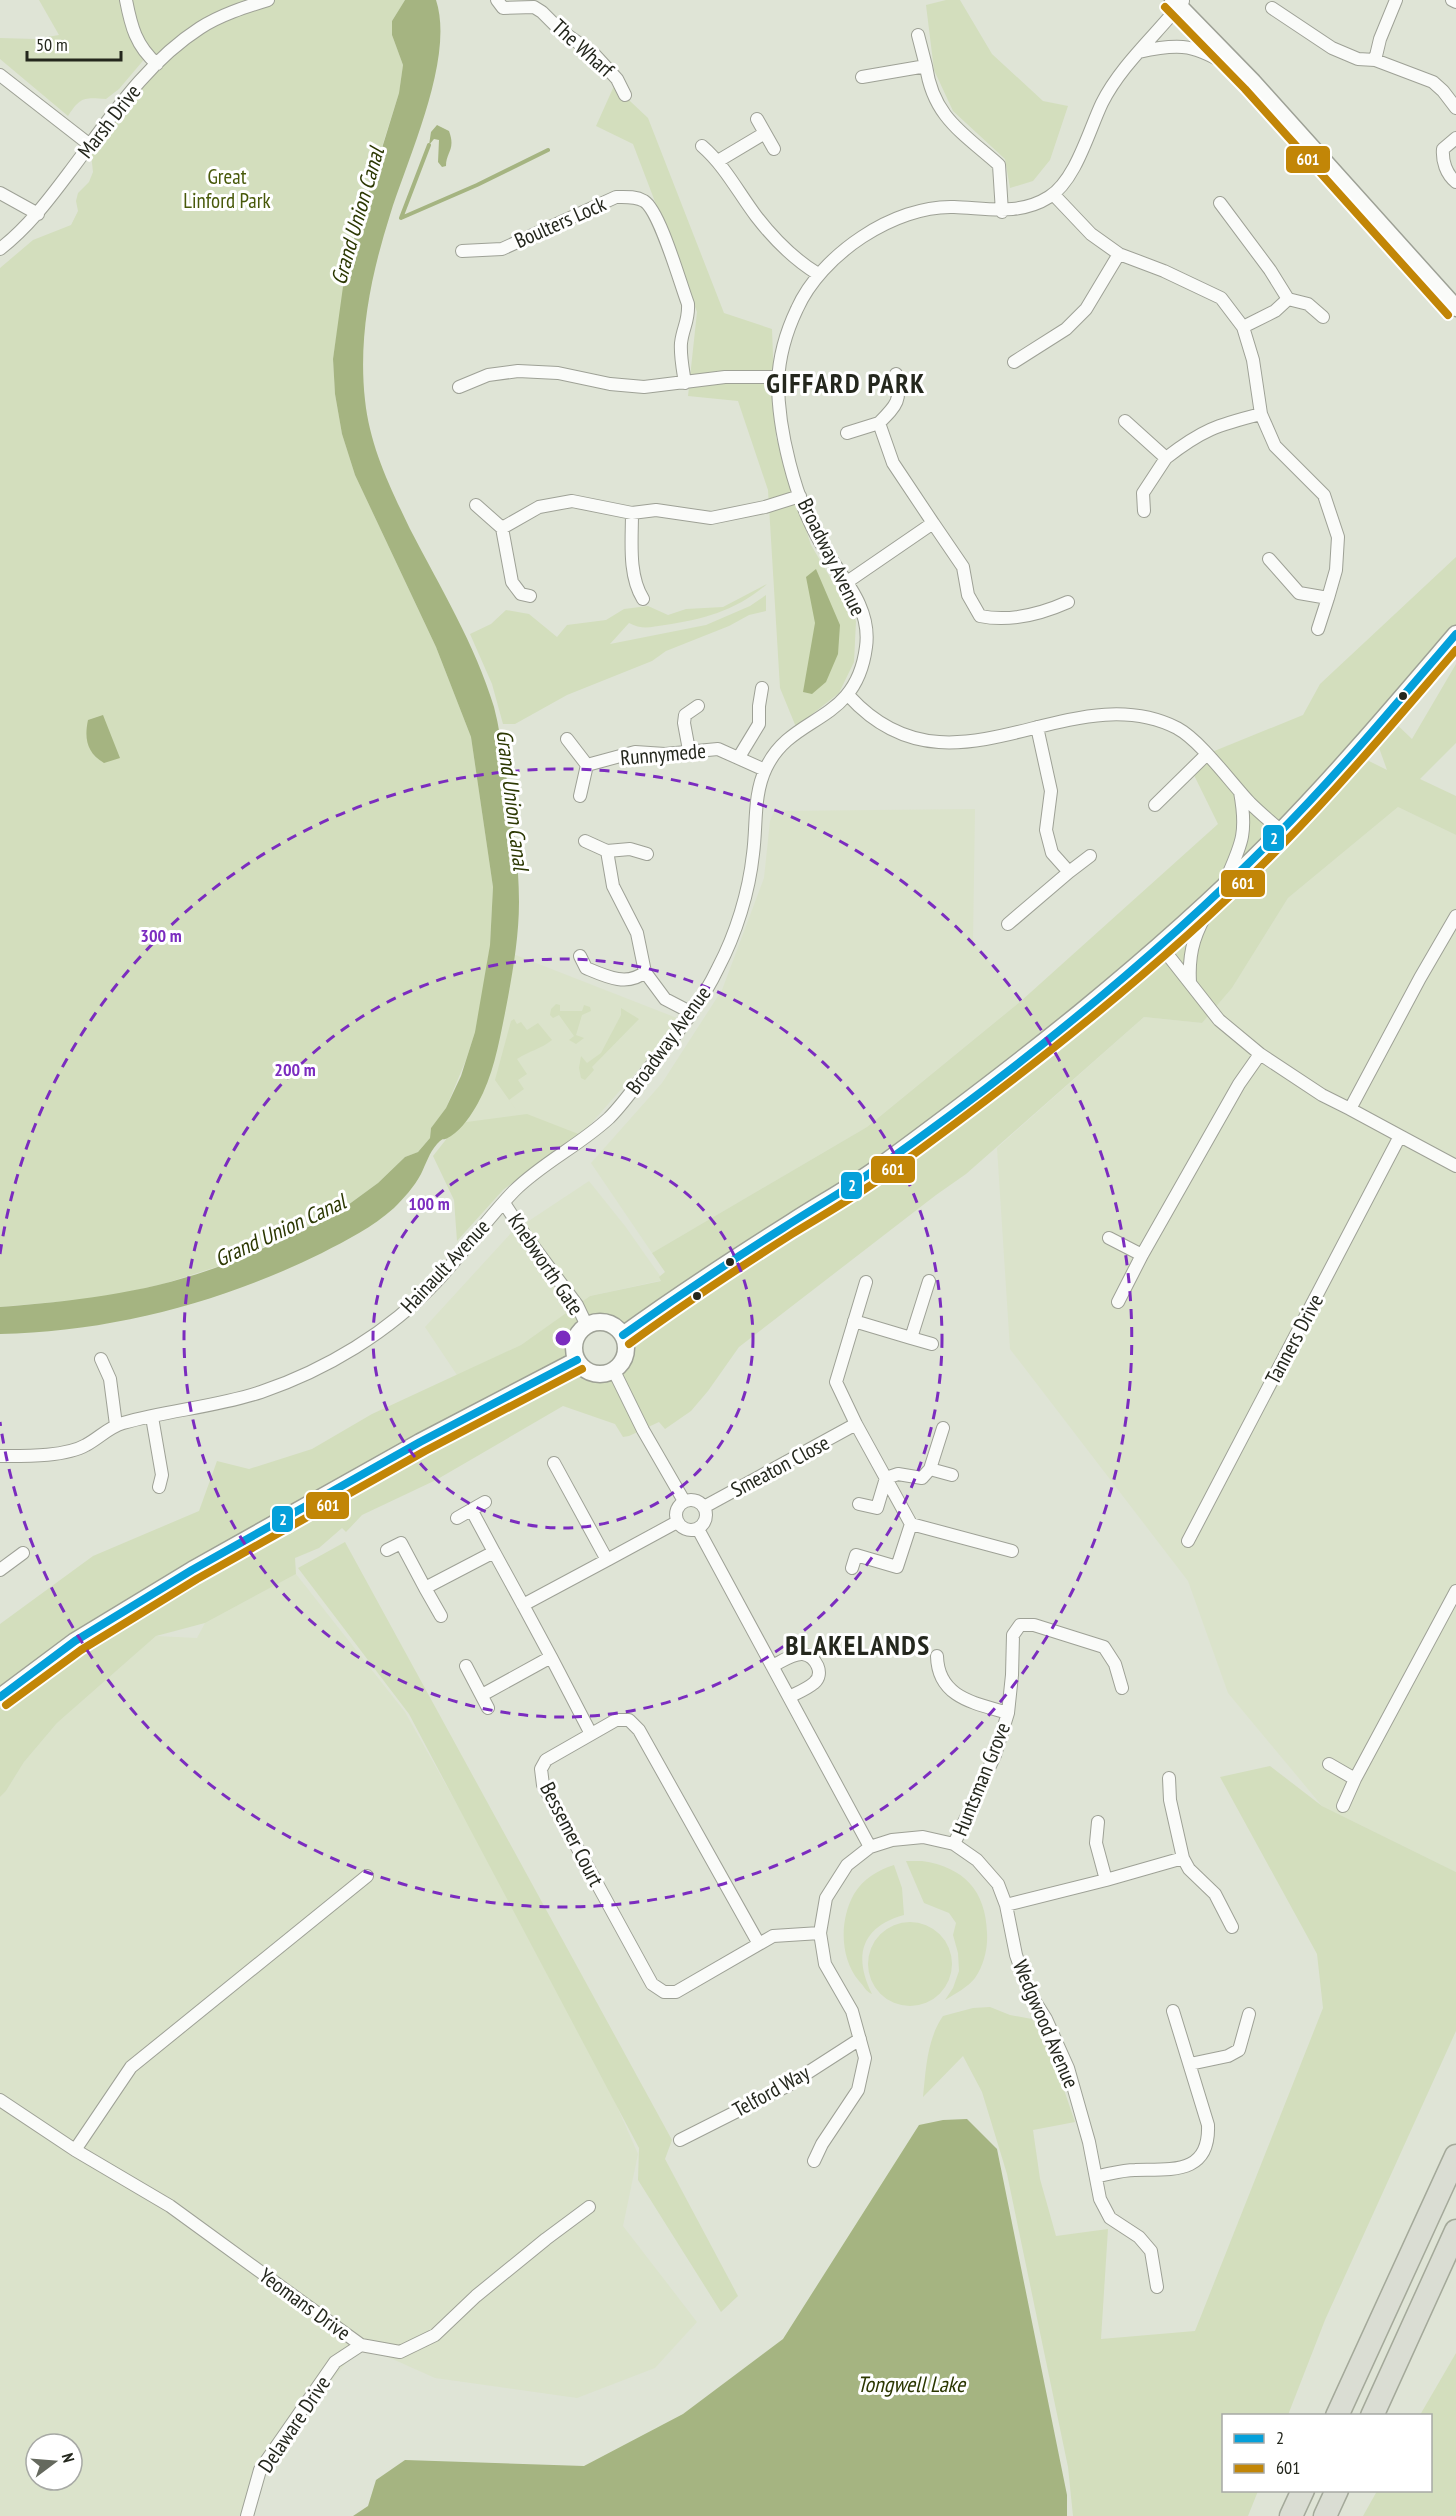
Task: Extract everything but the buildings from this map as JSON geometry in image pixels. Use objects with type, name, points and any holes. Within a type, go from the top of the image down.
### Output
[{"type":"highway","points":[[1337,2414],[1456,2156]]},
{"type":"highway","points":[[1372,2414],[1456,2231]]},
{"type":"highway","points":[[1291,2516],[1302,2492]]},
{"type":"highway","points":[[1325,2516],[1336,2492]]},
{"type":"street","points":[[126,0],[133,32],[141,49],[157,64]]},
{"type":"street","name":"Marsh Drive","points":[[0,249],[38,214],[130,91],[157,64],[200,28],[242,8],[268,0]]},
{"type":"street","name":"The Wharf","points":[[497,0],[503,8],[534,3],[560,30],[594,54],[617,79],[625,95]]},
{"type":"street","points":[[1375,60],[1380,39],[1396,0]]},
{"type":"street","points":[[1318,629],[1336,570],[1338,537],[1324,495],[1275,446],[1261,414],[1253,360],[1244,327],[1221,298],[1164,271],[1119,254],[1091,234],[1054,195],[1082,154],[1104,99],[1179,2],[1456,308]]},
{"type":"street","points":[[1272,8],[1332,48],[1358,59],[1375,60],[1432,82],[1456,108]]},
{"type":"street","points":[[918,34],[928,85],[939,109],[999,165],[1002,212]]},
{"type":"street","points":[[1139,52],[1162,46],[1184,45],[1216,58],[1253,82]]},
{"type":"street","points":[[862,77],[926,66]]},
{"type":"street","points":[[3,80],[90,145]]},
{"type":"street","points":[[757,119],[774,149]]},
{"type":"street","points":[[718,161],[765,133]]},
{"type":"street","points":[[1456,138],[1443,149],[1442,159],[1451,178],[1456,182]]},
{"type":"street","points":[[702,146],[718,161],[758,219],[802,264],[818,273]]},
{"type":"street","points":[[0,194],[38,214]]},
{"type":"street","name":"Broadway Avenue","points":[[504,1203],[517,1188],[611,1116],[692,1012],[718,969],[738,921],[753,857],[756,797],[765,770],[778,749],[849,696],[862,666],[867,641],[864,614],[847,582],[817,537],[800,496],[787,449],[778,377],[784,340],[799,303],[818,273],[845,248],[903,215],[926,208],[950,207],[1002,212],[1031,205],[1054,195]]},
{"type":"street","name":"Boulters Lock","points":[[462,251],[502,249],[616,197],[631,196],[644,201],[655,213],[688,304],[689,319],[681,341],[685,383]]},
{"type":"street","points":[[1220,203],[1270,270],[1288,299],[1308,304],[1323,317]]},
{"type":"street","points":[[1014,362],[1066,329],[1086,309],[1119,254]]},
{"type":"street","points":[[1244,327],[1275,311],[1288,299]]},
{"type":"street","points":[[459,387],[488,375],[518,371],[558,373],[610,384],[644,387],[725,377],[778,377]]},
{"type":"street","points":[[847,433],[879,423],[895,406],[900,392],[897,374]]},
{"type":"street","points":[[1144,511],[1143,493],[1166,458],[1193,437],[1217,425],[1261,414]]},
{"type":"street","points":[[1125,421],[1166,458]]},
{"type":"street","points":[[879,423],[893,463],[963,567],[968,595],[980,616],[998,620],[1049,611],[1068,602]]},
{"type":"street","points":[[502,528],[539,507],[572,501],[632,513],[656,510],[711,518],[765,507],[800,496]]},
{"type":"street","points":[[476,505],[502,528],[512,582],[521,594],[530,596]]},
{"type":"street","points":[[632,513],[632,562],[638,590],[643,599]]},
{"type":"street","points":[[847,582],[933,523]]},
{"type":"street","points":[[1269,559],[1299,593],[1328,598]]},
{"type":"street","points":[[623,1335],[681,1293],[872,1171],[1097,1000],[1160,945],[1281,831],[1342,766],[1456,634]]},
{"type":"street","points":[[738,757],[759,724],[762,688]]},
{"type":"street","points":[[849,696],[861,709],[893,730],[929,741],[965,743],[1110,714],[1152,719],[1178,729],[1207,754],[1240,792],[1281,831]]},
{"type":"street","points":[[689,750],[684,723],[685,715],[698,706]]},
{"type":"street","points":[[1037,727],[1051,791],[1046,830],[1052,853],[1069,872]]},
{"type":"street","points":[[567,739],[587,765],[580,796]]},
{"type":"street","name":"Runnymede","points":[[587,765],[635,752],[665,754],[718,749],[765,770]]},
{"type":"street","points":[[1155,805],[1207,754]]},
{"type":"street","points":[[1191,983],[1189,960],[1196,931],[1222,887],[1241,845],[1245,819],[1240,792]]},
{"type":"street","points":[[585,841],[607,851],[630,849],[647,854]]},
{"type":"street","points":[[607,851],[613,886],[637,933],[645,972],[665,999],[692,1012]]},
{"type":"street","points":[[1008,924],[1090,856]]},
{"type":"street","points":[[1350,1109],[1456,916]]},
{"type":"street","points":[[1160,945],[1219,1020],[1260,1054],[1322,1095],[1456,1166]]},
{"type":"street","points":[[580,956],[586,968],[616,980],[637,979],[645,972]]},
{"type":"street","points":[[1118,1302],[1142,1255],[1239,1084],[1260,1054]]},
{"type":"street","name":"Tanners Drive","points":[[1188,1541],[1400,1136]]},
{"type":"street","name":"Knebworth Gate","points":[[504,1203],[577,1305],[586,1326]]},
{"type":"street","name":"Hainault Avenue","points":[[0,1456],[80,1449],[116,1425],[262,1392],[317,1368],[369,1339],[435,1283],[504,1203]]},
{"type":"street","points":[[1109,1238],[1142,1255]]},
{"type":"street","points":[[911,1338],[929,1281]]},
{"type":"street","points":[[866,1282],[836,1382],[856,1424],[911,1524],[1012,1551]]},
{"type":"street","points":[[854,1321],[932,1344]]},
{"type":"street","points":[[594,1322],[607,1323],[623,1335],[626,1341],[626,1355],[614,1371],[596,1375],[587,1371],[577,1360],[574,1352],[575,1340],[586,1326],[594,1322]]},
{"type":"street","points":[[101,1359],[110,1379],[116,1425]]},
{"type":"street","points":[[0,1697],[75,1641],[192,1570],[420,1442],[577,1360]]},
{"type":"street","points":[[614,1371],[643,1430],[684,1501]]},
{"type":"street","points":[[152,1417],[162,1475],[159,1487]]},
{"type":"street","name":"Smeaton Close","points":[[704,1507],[856,1424]]},
{"type":"street","points":[[886,1478],[898,1474],[922,1478],[930,1469],[943,1428]]},
{"type":"street","points":[[554,1463],[607,1560]]},
{"type":"street","points":[[930,1469],[952,1475]]},
{"type":"street","points":[[859,1504],[877,1508],[886,1478]]},
{"type":"street","points":[[684,1501],[697,1501],[704,1507],[706,1517],[698,1529],[688,1530],[677,1522],[676,1510],[684,1501]]},
{"type":"street","points":[[457,1518],[486,1502]]},
{"type":"street","points":[[472,1511],[591,1734]]},
{"type":"street","points":[[523,1605],[677,1522]]},
{"type":"street","points":[[852,1568],[856,1555],[897,1567],[911,1524]]},
{"type":"street","points":[[698,1529],[870,1847]]},
{"type":"street","points":[[387,1550],[401,1543],[441,1616]]},
{"type":"street","points":[[425,1588],[494,1552]]},
{"type":"street","points":[[0,1570],[23,1553]]},
{"type":"street","points":[[1343,1806],[1355,1779],[1456,1591]]},
{"type":"street","name":"Huntsman Grove","points":[[954,1844],[995,1755],[1008,1713],[1012,1675],[1012,1635],[1020,1625],[1034,1625],[1104,1647],[1115,1664],[1122,1688]]},
{"type":"street","points":[[772,1666],[803,1654],[810,1656],[818,1665],[819,1672],[814,1683],[789,1697]]},
{"type":"street","name":"Huntsman Grove","points":[[937,1656],[937,1668],[948,1688],[963,1700],[1008,1713]]},
{"type":"street","points":[[483,1695],[551,1657]]},
{"type":"street","points":[[466,1666],[488,1708]]},
{"type":"street","name":"Bessemer Court","points":[[759,1944],[639,1730],[629,1720],[616,1720],[546,1760],[541,1769],[543,1785],[652,1984],[664,1992],[676,1992],[773,1936],[820,1934]]},
{"type":"street","points":[[1329,1764],[1355,1779]]},
{"type":"street","points":[[1169,1778],[1170,1800],[1183,1858],[1189,1869],[1215,1894],[1232,1928]]},
{"type":"street","points":[[1098,1822],[1096,1843],[1106,1880]]},
{"type":"street","name":"Wedgwood Avenue","points":[[814,2161],[822,2144],[858,2090],[865,2058],[852,2011],[825,1964],[820,1934],[826,1898],[847,1865],[870,1847],[892,1840],[923,1837],[954,1844],[977,1860],[998,1884],[1006,1905],[1016,1955],[1029,1992],[1046,2019],[1068,2068],[1098,2176],[1100,2199],[1110,2218],[1139,2237],[1151,2252],[1156,2287]]},
{"type":"street","points":[[1006,1905],[1183,1858]]},
{"type":"street","points":[[75,2150],[131,2067],[367,1876]]},
{"type":"street","points":[[1098,2176],[1131,2170],[1177,2169],[1191,2164],[1203,2154],[1209,2140],[1208,2125],[1173,2011]]},
{"type":"street","points":[[1190,2064],[1228,2056],[1239,2050],[1249,2014]]},
{"type":"street","name":"Telford Way","points":[[680,2140],[787,2086],[860,2039]]},
{"type":"street","name":"Yeomans Drive","points":[[0,2100],[75,2150],[170,2206],[361,2345],[400,2352],[435,2335],[485,2289],[589,2207]]},
{"type":"street","name":"Delaware Drive","points":[[247,2516],[260,2470],[336,2362],[361,2345]]},
{"type":"shaded area","points":[[1398,807],[1456,835],[1456,1872],[1322,1806],[1228,1693],[1188,1581],[1010,1349],[997,1148],[1144,1017],[1202,1023],[1232,988],[1288,898]]},
{"type":"shaded area","points":[[975,809],[973,942],[1021,1001],[867,1127],[652,1253],[591,1163],[662,1083],[722,990],[764,878],[770,821],[774,811]]},
{"type":"shaded area","points":[[490,945],[682,1020],[581,1135],[459,1123]]},
{"type":"shaded area","points":[[589,1181],[625,1226],[663,1280],[590,1296],[521,1345],[457,1375],[425,1327],[512,1232]]},
{"type":"shaded area","points":[[296,1574],[405,1712],[581,2025],[638,2154],[623,2226],[697,2322],[655,2368],[577,2398],[435,2378],[361,2345],[259,2468],[251,2516],[0,2516],[0,1797],[24,1762],[57,1723],[156,1636],[197,1638],[205,1623]]},
{"type":"green space","name":"Great Linford Park","points":[[39,0],[405,0],[392,21],[392,35],[403,65],[399,93],[351,244],[333,359],[335,394],[342,434],[355,475],[436,647],[471,737],[493,887],[490,945],[475,1032],[446,1108],[431,1128],[430,1138],[418,1152],[405,1157],[378,1183],[337,1213],[229,1263],[163,1284],[101,1298],[0,1307],[0,268],[33,240],[71,225],[78,211],[76,201],[78,193],[89,182],[93,172],[90,145],[157,64],[147,56],[119,89],[106,99],[83,100],[68,116],[0,59],[0,38],[35,39],[59,35]]},
{"type":"green space","points":[[946,0],[960,0],[992,54],[1043,101],[1068,106],[1050,160],[1033,181],[1010,188],[1005,159],[953,111],[934,70],[926,5]]},
{"type":"green space","points":[[614,86],[648,118],[724,313],[772,329],[776,437],[811,545],[856,621],[854,662],[839,693],[796,727],[780,688],[768,490],[738,401],[688,396],[697,312],[633,144],[596,126]]},
{"type":"green space","points":[[1456,557],[1456,634],[1387,715],[1412,739],[1456,664],[1456,743],[1420,779],[1456,796],[1456,835],[1398,807],[1288,898],[1232,988],[1202,1023],[1144,1017],[966,1174],[739,1347],[691,1411],[665,1429],[659,1422],[623,1437],[615,1424],[563,1406],[436,1480],[362,1515],[346,1532],[342,1528],[319,1548],[295,1558],[296,1574],[205,1623],[156,1636],[57,1723],[24,1762],[0,1797],[0,1624],[93,1556],[199,1511],[217,1461],[249,1469],[312,1449],[372,1414],[521,1345],[590,1296],[661,1281],[659,1277],[665,1272],[652,1253],[867,1127],[1021,1001],[1218,824],[1191,769],[1207,754],[1303,715],[1320,684]],"holes":[[[1373,731],[1387,770],[1369,761],[1344,766]],[[594,1322],[612,1325],[622,1333],[626,1344],[624,1356],[617,1367],[607,1374],[595,1375],[582,1367],[575,1355],[574,1348],[578,1336],[582,1330]]]},
{"type":"green space","points":[[767,584],[744,601],[706,617],[651,627],[638,627],[629,623],[610,644],[706,625],[750,606],[766,595],[766,611],[749,615],[729,626],[666,651],[652,661],[567,695],[515,724],[503,724],[492,684],[470,634],[491,624],[506,610],[529,614],[557,637],[567,625],[606,620],[624,609],[648,606],[668,615],[686,609],[723,607]]},
{"type":"green space","points":[[556,1004],[560,1005],[560,1011],[582,1011],[584,1005],[590,1007],[591,1011],[582,1015],[576,1035],[584,1038],[576,1044],[569,1040],[574,1036],[559,1015],[553,1018],[550,1015],[551,1009]]},
{"type":"green space","points":[[621,1008],[639,1019],[592,1067],[594,1070],[585,1080],[581,1078],[579,1068],[581,1056],[587,1063],[601,1053],[621,1015]]},
{"type":"green space","points":[[514,1019],[517,1024],[521,1022],[527,1030],[538,1023],[552,1040],[517,1059],[527,1074],[518,1080],[524,1089],[509,1100],[495,1080],[511,1021]]},
{"type":"green space","points":[[527,1114],[581,1135],[557,1149],[503,1190],[457,1241],[454,1200],[433,1156],[459,1123]]},
{"type":"green space","points":[[345,1542],[672,2140],[665,2159],[738,2296],[721,2312],[638,2180],[639,2148],[409,1714],[298,1568]]},
{"type":"green space","points":[[1270,1766],[1322,1806],[1456,1872],[1456,2031],[1325,2320],[1288,2414],[1222,2414],[1222,2492],[1258,2492],[1248,2516],[1073,2516],[1068,2467],[1007,2174],[982,2092],[963,2056],[923,2097],[930,2044],[943,2016],[973,2008],[990,2007],[1010,2015],[1032,2019],[1048,2043],[1075,2122],[1033,2130],[1040,2179],[1056,2236],[1108,2229],[1101,2339],[1195,2331],[1323,2008],[1317,1954],[1220,1777]]},
{"type":"green space","points":[[906,1861],[937,1864],[961,1875],[977,1893],[986,1918],[987,1945],[981,1968],[969,1984],[945,2000],[953,1988],[959,1971],[958,1953],[953,1935],[956,1923],[949,1913],[924,1903]]},
{"type":"green space","points":[[894,1865],[902,1888],[904,1915],[878,1927],[870,1935],[865,1945],[862,1955],[863,1967],[872,1994],[859,1981],[848,1962],[844,1927],[849,1905],[862,1884],[877,1872]]},
{"type":"green space","points":[[910,1922],[926,1925],[940,1934],[949,1948],[952,1964],[949,1980],[940,1994],[926,2003],[910,2006],[894,2003],[880,1994],[871,1980],[868,1964],[871,1948],[880,1934],[894,1925]]},
{"type":"green space","points":[[1456,2353],[1456,2516],[1363,2516],[1376,2492],[1432,2492],[1432,2414],[1421,2414]]},
{"type":"water","points":[[405,0],[436,0],[440,24],[439,50],[427,108],[377,260],[365,330],[363,376],[371,434],[388,482],[467,638],[486,684],[498,724],[515,838],[519,902],[513,972],[492,1071],[470,1116],[455,1133],[437,1144],[412,1188],[394,1208],[360,1233],[284,1270],[206,1300],[125,1320],[83,1327],[0,1334],[0,1307],[116,1294],[173,1281],[242,1258],[337,1213],[378,1183],[405,1157],[418,1152],[430,1138],[431,1128],[446,1108],[461,1076],[475,1032],[490,945],[493,887],[471,737],[436,647],[355,475],[342,434],[335,394],[333,359],[346,265],[399,93],[403,65],[392,35],[392,21]]},
{"type":"water","points":[[437,125],[449,131],[451,137],[446,166],[442,167],[438,162],[439,140],[434,139],[429,145],[431,132]]},
{"type":"water","points":[[816,569],[840,625],[838,654],[826,682],[812,694],[803,692],[815,623],[806,577]]},
{"type":"water","points":[[103,715],[120,758],[104,763],[90,750],[86,733],[88,720]]},
{"type":"water","name":"Tongwell Lake","points":[[967,2119],[997,2149],[1067,2495],[1067,2516],[353,2516],[368,2506],[376,2480],[405,2460],[584,2466],[683,2414],[783,2339],[919,2125],[943,2120]]},
{"type":"waterway","points":[[429,145],[401,218],[477,185],[548,150]]},
{"type":"transit line","name":"601","points":[[1165,7],[1245,89],[1448,315]]},
{"type":"transit line","name":"2","points":[[623,1335],[722,1267],[876,1169],[980,1093],[1082,1013],[1180,928],[1273,839],[1344,764],[1456,634]]},
{"type":"transit line","name":"601","points":[[629,1344],[730,1274],[884,1176],[1090,1019],[1188,934],[1305,822],[1456,650]]},
{"type":"transit line","name":"2","points":[[0,1697],[75,1641],[192,1570],[420,1442],[577,1360]]},
{"type":"transit line","name":"601","points":[[6,1705],[81,1650],[197,1579],[425,1451],[582,1369]]},
{"type":"district","name":"GIFFARD PARK","points":[[846,383]]},
{"type":"district","name":"BLAKELANDS","points":[[858,1645]]},
{"type":"water label","name":"Grand Union Canal","points":[[357,216]]},
{"type":"water label","name":"Grand Union Canal","points":[[513,800]]},
{"type":"water label","name":"Grand Union Canal","points":[[280,1230]]}]
